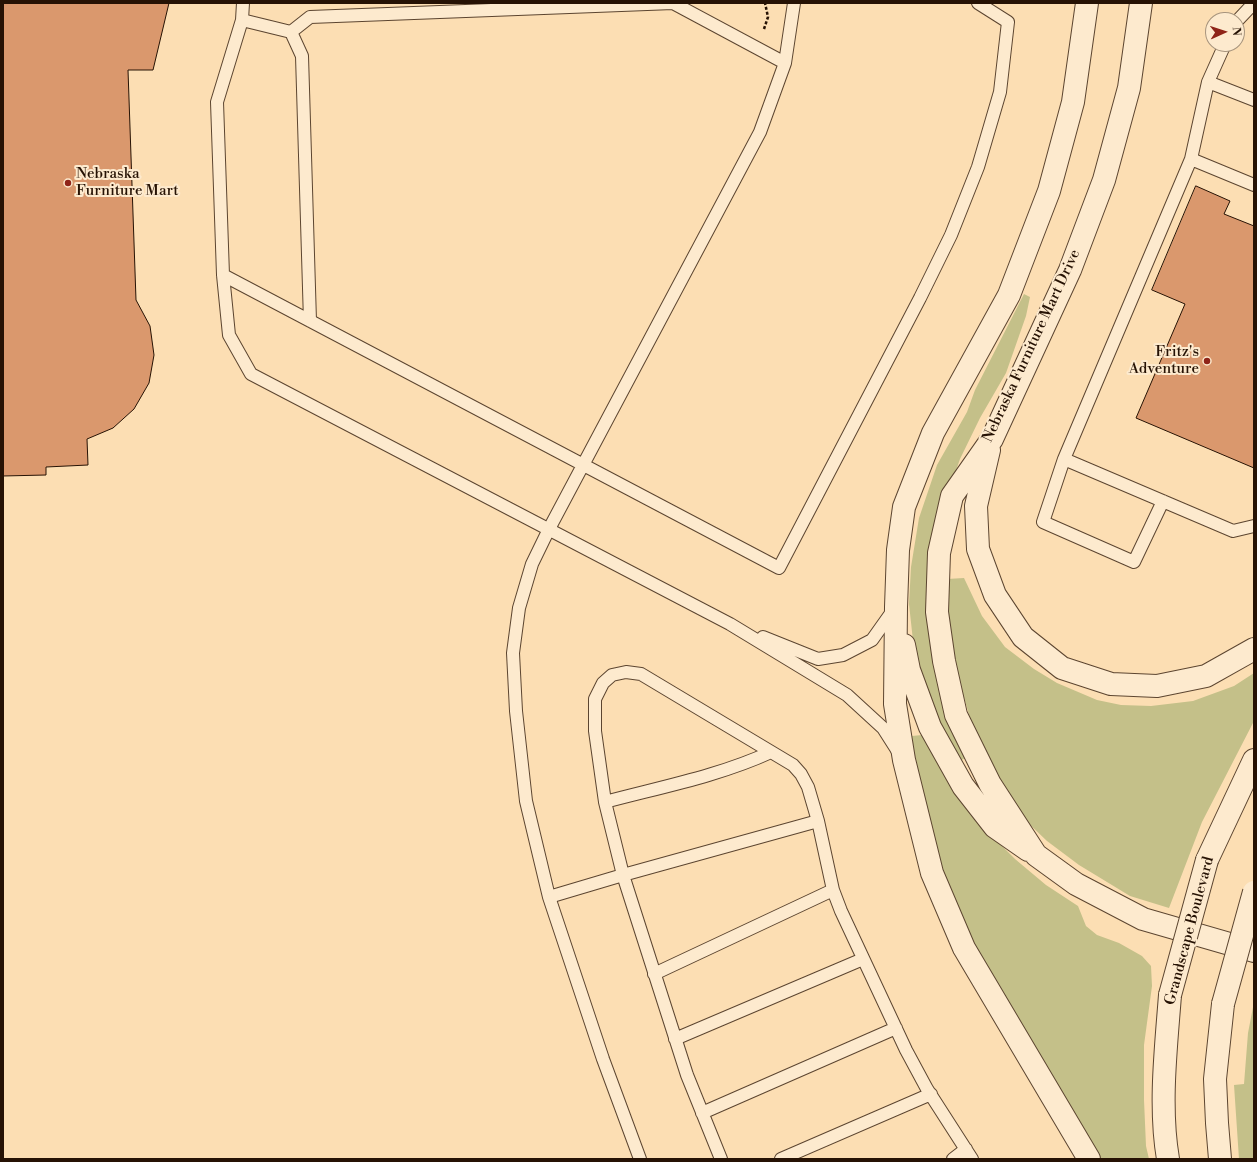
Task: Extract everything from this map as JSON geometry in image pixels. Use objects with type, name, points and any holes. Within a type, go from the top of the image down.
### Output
[{"type":"street","points":[[1087,3],[1073,102],[1049,191],[1009,295],[933,433],[904,508],[898,550],[895,704],[904,760],[932,873],[964,948],[1090,1159]]},
{"type":"street","name":"Nebraska Furniture Mart Drive","points":[[1141,3],[1129,88],[1104,180],[1070,270],[992,439],[952,496],[939,553],[937,612],[944,661],[956,715],[990,784],[1036,854],[1076,884],[1143,919],[1254,951]]},
{"type":"street","points":[[992,439],[976,506],[978,549],[995,595],[1023,637],[1051,660],[1062,668],[1111,684],[1157,686],[1206,676],[1254,649]]},
{"type":"street","points":[[896,607],[910,670],[928,720],[963,786],[995,827],[1036,854]]},
{"type":"street","name":"Grandscape Boulevard","points":[[1168,1159],[1165,1141],[1164,1076],[1170,995],[1207,860],[1254,760]]},
{"type":"street","points":[[1220,1159],[1215,1079],[1223,1004],[1254,892]]},
{"type":"lane","points":[[242,3],[242,20],[217,102],[223,275],[229,336],[251,374],[730,624],[847,695],[883,728],[904,760]]},
{"type":"lane","points":[[291,32],[310,17],[673,3],[785,63]]},
{"type":"lane","points":[[640,1159],[603,1059],[549,897],[526,800],[516,711],[513,653],[521,600],[532,564],[549,529],[760,132],[785,63],[794,3]]},
{"type":"lane","points":[[223,275],[779,568],[920,298],[951,235],[978,167],[1000,92],[1008,22],[978,3]]},
{"type":"lane","points":[[1245,13],[1254,3]]},
{"type":"lane","points":[[242,20],[291,32]]},
{"type":"lane","points":[[291,32],[302,56],[310,321]]},
{"type":"lane","points":[[1163,501],[1134,562],[1043,522],[1064,459],[1191,159],[1208,82],[1221,52]]},
{"type":"lane","points":[[1208,82],[1254,100]]},
{"type":"lane","points":[[1191,159],[1254,185]]},
{"type":"lane","points":[[1064,459],[1233,531],[1254,526]]},
{"type":"lane","points":[[730,624],[818,659],[843,655],[872,640],[896,607]]},
{"type":"lane","points":[[721,1159],[687,1075],[675,1039],[623,875],[605,802],[595,731],[595,699],[603,683],[612,675],[626,672],[641,674],[793,765],[801,774],[808,787],[818,821],[833,890],[841,911],[906,1050],[931,1094],[969,1154],[953,1159]]},
{"type":"lane","points":[[605,802],[726,770],[771,752]]},
{"type":"lane","points":[[549,897],[818,821]]},
{"type":"lane","points":[[654,974],[833,890]]},
{"type":"lane","points":[[675,1039],[863,959]]},
{"type":"lane","points":[[702,1113],[896,1028]]},
{"type":"lane","points":[[781,1159],[931,1094]]},
{"type":"path","points":[[758,49],[768,16],[765,3]]},
{"type":"shaded area","points":[[1024,294],[1030,297],[1026,316],[1006,373],[980,418],[960,459],[934,534],[967,757],[958,762],[942,733],[914,650],[909,604],[911,567],[919,518],[937,465],[967,412],[975,390]]},
{"type":"shaded area","points":[[964,578],[982,616],[1005,647],[1034,669],[1057,683],[1097,700],[1121,705],[1151,706],[1193,701],[1234,686],[1254,673],[1254,721],[1202,822],[1169,908],[1130,896],[1079,865],[1047,841],[1025,820],[1000,785],[972,725],[955,667],[948,621],[947,579]]},
{"type":"shaded area","points":[[922,735],[941,770],[992,836],[1015,859],[1046,885],[1078,906],[1086,926],[1097,935],[1119,943],[1142,956],[1151,966],[1152,986],[1144,1045],[1146,1146],[1149,1159],[1100,1159],[968,933],[956,906],[929,831],[917,777],[912,736]]},
{"type":"shaded area","points":[[1254,1002],[1254,1159],[1239,1159],[1234,1085],[1244,1084],[1248,1033]]},
{"type":"building","name":"Nebraska Furniture Mart","points":[[3,3],[169,3],[153,70],[128,70],[136,300],[150,326],[154,355],[149,383],[134,409],[113,428],[87,439],[88,465],[46,467],[46,475],[3,476]]},
{"type":"building","name":"Fritz's Adventure","points":[[1196,186],[1230,201],[1224,214],[1254,226],[1254,468],[1136,418],[1185,304],[1152,290]]},
{"type":"place","name":"Nebraska Furniture Mart","points":[[68,183]]},
{"type":"place","name":"Fritz's Adventure","points":[[1207,361]]}]
